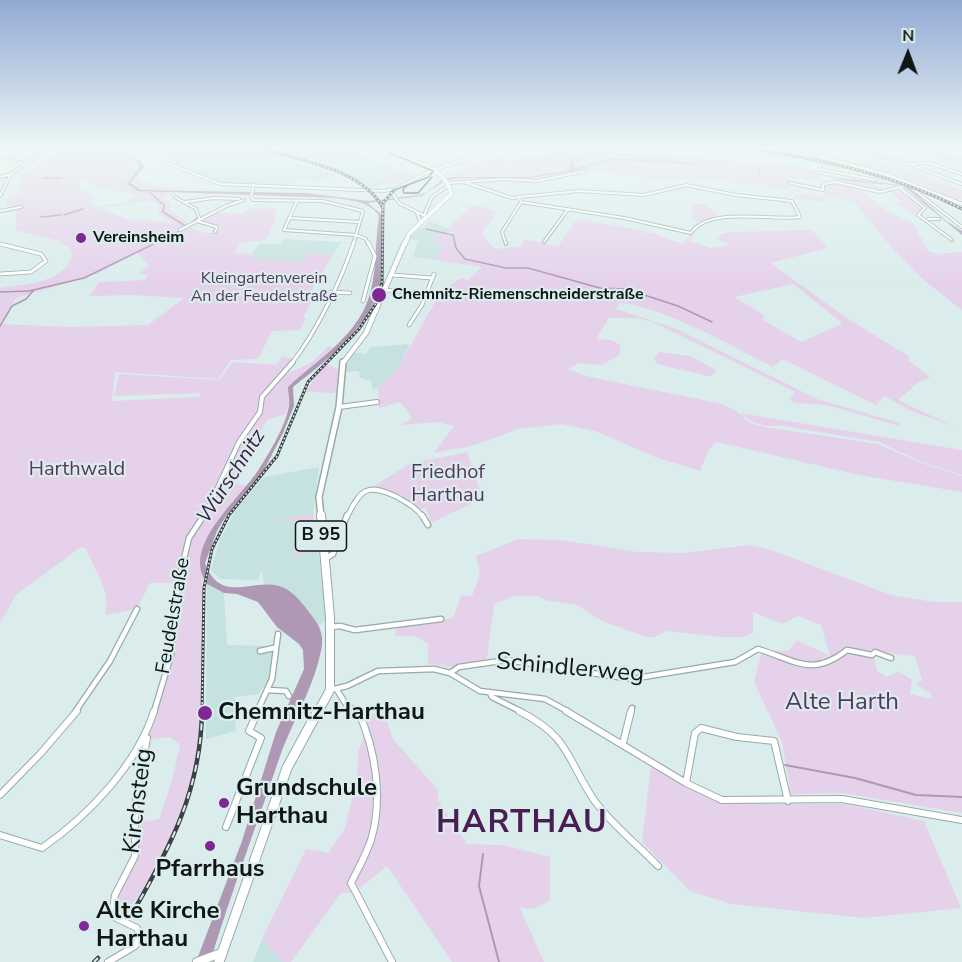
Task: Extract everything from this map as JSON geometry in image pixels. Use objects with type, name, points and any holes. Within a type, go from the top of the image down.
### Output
[{"type":"main road","name":"B 95","points":[[218,956],[287,768],[333,690],[331,627],[319,497],[339,407],[343,362],[366,333],[393,275],[405,242],[425,215],[451,194]]},
{"type":"main road","points":[[937,194],[962,204]]},
{"type":"main road","points":[[197,962],[218,956]]},
{"type":"street","points":[[251,194],[252,198],[258,200],[323,201],[363,211],[359,222],[290,218]]},
{"type":"street","points":[[395,197],[417,213],[425,215],[435,194]]},
{"type":"street","points":[[495,194],[519,197],[550,194]]},
{"type":"street","points":[[626,194],[649,194]]},
{"type":"street","points":[[521,201],[639,221],[691,234],[704,221],[756,216],[800,218],[792,201],[730,194]]},
{"type":"street","points":[[913,194],[926,208],[917,214],[927,219],[952,240]]},
{"type":"street","points":[[916,194],[962,227]]},
{"type":"street","points":[[175,197],[196,209],[198,219]]},
{"type":"street","points":[[519,197],[521,201]]},
{"type":"street","points":[[185,202],[213,198],[239,199]]},
{"type":"street","points":[[180,230],[190,227],[198,219],[244,200]]},
{"type":"street","points":[[297,201],[284,230],[356,234],[366,239],[374,252],[372,272],[363,301]]},
{"type":"street","points":[[506,244],[502,232],[521,201]]},
{"type":"street","points":[[0,211],[21,207]]},
{"type":"street","points":[[544,242],[569,208]]},
{"type":"street","points":[[417,213],[420,221]]},
{"type":"street","points":[[198,219],[217,227],[215,232]]},
{"type":"street","points":[[927,219],[939,219]]},
{"type":"street","name":"Feudelstraße","points":[[0,835],[42,848],[61,835],[112,784],[147,734],[171,655],[178,583],[189,538],[202,518],[239,442],[260,412],[262,397],[298,357],[347,263],[359,222]]},
{"type":"street","points":[[0,244],[41,254],[46,259],[40,267],[27,273],[0,274]]},
{"type":"street","points":[[409,325],[416,317],[434,274]]},
{"type":"street","points":[[393,275],[431,278]]},
{"type":"street","points":[[386,290],[425,294]]},
{"type":"street","points":[[330,292],[350,293]]},
{"type":"street","points":[[339,407],[377,402]]},
{"type":"street","points":[[324,560],[333,554],[338,534],[361,492],[370,488],[384,489],[420,509],[428,525]]},
{"type":"street","points":[[0,795],[56,739],[81,709],[113,659],[137,609]]},
{"type":"street","points":[[331,627],[340,626],[355,630],[441,618]]},
{"type":"street","points":[[226,826],[261,738],[249,731],[268,690],[278,634]]},
{"type":"street","points":[[260,651],[274,648]]},
{"type":"street","name":"Schindlerweg","points":[[450,673],[459,667],[507,660],[631,679],[735,662],[758,649],[792,663],[813,668],[830,664],[847,650],[872,655],[874,652],[886,654],[891,658]]},
{"type":"street","points":[[333,690],[378,671],[404,668],[450,673],[475,689],[490,693],[545,699],[623,743],[686,783],[722,800],[842,800],[962,820]]},
{"type":"street","points":[[268,690],[286,691],[289,696]]},
{"type":"street","points":[[333,690],[341,692],[342,700],[347,706],[358,711],[364,724],[374,766],[376,798],[372,836],[351,883],[392,962]]},
{"type":"street","points":[[490,693],[492,697],[543,723],[562,742],[595,801],[658,866]]},
{"type":"street","points":[[623,743],[632,708]]},
{"type":"street","points":[[686,783],[695,733],[701,728],[737,737],[774,741],[788,801]]},
{"type":"street","name":"Kirchsteig","points":[[108,962],[138,943],[140,934],[131,925],[116,918],[113,905],[117,891],[135,856],[135,806],[147,734]]},
{"type":"shaded area","points":[[220,194],[313,194],[369,201],[425,194],[422,196],[368,203],[382,215],[380,289],[354,332],[331,356],[293,387],[294,406],[283,433],[264,470],[226,516],[217,531],[205,563],[212,576],[219,583],[228,587],[268,584],[290,591],[317,623],[322,642],[315,674],[285,742],[210,962],[196,962],[242,841],[276,732],[304,669],[303,650],[299,644],[277,627],[258,602],[237,594],[224,593],[207,584],[201,569],[201,554],[216,523],[259,469],[277,438],[289,406],[288,387],[349,332],[366,306],[373,281],[379,216],[376,211],[366,205],[337,198]]},
{"type":"shaded area","points":[[913,194],[916,194],[945,220],[962,231],[962,235]]},
{"type":"shaded area","points":[[429,221],[455,231],[446,233],[433,243],[443,245],[435,260],[413,257],[418,240],[408,239],[417,227],[423,228]]},
{"type":"shaded area","points":[[283,239],[342,242],[333,255],[307,257],[300,262],[249,258],[259,244],[280,244]]},
{"type":"shaded area","points":[[410,344],[399,366],[378,388],[372,389],[371,381],[360,378],[359,371],[344,372],[352,352],[366,354],[371,347]]},
{"type":"shaded area","points":[[319,467],[313,514],[275,521],[300,521],[294,558],[318,550],[327,621],[318,625],[301,603],[280,586],[264,584],[262,569],[258,580],[220,579],[211,570],[220,539],[236,510],[264,477]]},
{"type":"shaded area","points":[[207,584],[224,593],[227,645],[274,646],[271,677],[259,694],[235,697],[236,731],[206,739]]},
{"type":"shaded area","points":[[262,939],[283,962],[253,962]]},
{"type":"green space","name":"Harthwald","points":[[89,194],[93,197],[91,207],[123,203],[141,195],[135,194],[174,194],[160,198],[170,203],[169,210],[189,224],[189,227],[201,232],[217,233],[221,227],[198,221],[215,212],[242,214],[248,209],[277,208],[274,218],[277,219],[265,240],[240,243],[234,253],[252,254],[250,258],[300,262],[311,253],[333,255],[311,291],[317,292],[303,317],[306,318],[300,330],[272,331],[258,359],[231,360],[218,379],[115,372],[112,401],[199,397],[201,393],[114,396],[119,374],[219,380],[233,362],[277,365],[282,356],[294,359],[286,374],[311,363],[329,346],[333,348],[288,387],[289,405],[286,414],[267,420],[233,482],[246,486],[220,516],[206,540],[201,566],[203,579],[199,753],[174,833],[140,895],[121,916],[116,908],[117,897],[136,858],[137,823],[159,819],[171,784],[180,745],[170,737],[151,739],[147,734],[171,655],[178,583],[150,583],[137,609],[105,615],[107,606],[104,589],[86,548],[81,547],[16,595],[0,623],[0,324],[0,288],[31,284],[51,277],[67,265],[72,256],[70,248],[61,244],[62,242],[16,230],[17,207],[4,206],[10,196]],"holes":[[[147,201],[159,206],[159,214],[173,223],[127,219],[99,208]],[[136,253],[149,265],[139,274],[148,274],[145,280],[99,282],[90,296],[131,295],[184,298],[148,325],[71,327],[0,324],[16,298],[97,274]]]},
{"type":"green space","points":[[793,194],[824,196],[825,202],[794,198]]},
{"type":"green space","points":[[824,194],[865,194],[887,211],[913,223],[928,251],[939,254],[962,252],[962,310],[926,282],[892,248],[854,202],[824,196]]},
{"type":"green space","points":[[892,194],[905,194],[923,207],[923,210],[913,214],[896,204],[900,201]]},
{"type":"green space","points":[[941,194],[962,194],[962,203]]},
{"type":"green space","points":[[690,204],[707,204],[719,219],[700,222],[690,219],[693,214]]},
{"type":"green space","points":[[472,205],[498,211],[483,231],[483,236],[495,249],[523,246],[523,239],[558,246],[577,219],[642,230],[648,234],[649,232],[683,244],[691,234],[694,235],[690,241],[711,248],[730,245],[718,240],[721,234],[729,232],[812,230],[828,248],[771,263],[845,317],[910,357],[908,360],[930,377],[919,382],[898,400],[953,426],[911,411],[884,396],[876,405],[782,359],[773,367],[677,319],[637,306],[619,303],[616,309],[677,329],[817,399],[900,423],[899,426],[827,405],[795,403],[790,400],[795,392],[655,323],[638,318],[609,318],[596,339],[612,340],[621,346],[619,355],[602,365],[578,363],[569,369],[586,376],[722,404],[735,410],[752,424],[878,444],[924,464],[962,476],[962,492],[859,475],[717,442],[709,449],[700,471],[655,457],[598,432],[562,424],[519,429],[475,445],[434,453],[454,426],[437,422],[401,425],[412,418],[400,402],[379,408],[378,388],[399,366],[441,291],[461,278],[468,280],[482,267],[435,260],[442,245],[433,243],[441,232],[449,234],[455,232],[448,228]],"holes":[[[791,282],[842,323],[801,342],[763,320],[764,315],[734,297],[793,284]]]},
{"type":"green space","points":[[660,352],[691,356],[716,370],[712,376],[708,376],[657,364],[654,357]]},
{"type":"green space","points":[[325,364],[339,369],[337,393],[305,392]]},
{"type":"green space","points":[[740,413],[962,450],[962,475],[924,463],[879,442],[783,426],[766,426],[753,422]]},
{"type":"green space","name":"Friedhof Harthau","points":[[467,452],[483,498],[431,523],[426,508],[420,509],[384,489],[371,488],[409,464]]},
{"type":"green space","points":[[313,514],[318,550],[293,558],[300,521],[270,521]]},
{"type":"green space","name":"Alte Harth","points":[[519,539],[561,540],[638,552],[683,553],[750,545],[771,550],[891,595],[934,602],[962,602],[962,813],[842,793],[791,794],[782,742],[754,682],[762,650],[788,651],[797,640],[830,656],[821,625],[798,616],[782,624],[753,612],[753,633],[743,637],[666,631],[655,637],[647,637],[602,621],[577,605],[545,600],[539,596],[514,596],[494,604],[487,659],[454,667],[428,664],[428,644],[415,636],[395,636],[396,627],[453,618],[461,595],[472,596],[480,574],[476,556]],"holes":[[[873,649],[915,656],[922,680],[916,684],[931,694],[932,699],[910,694],[912,680],[898,671],[887,677],[877,671]]]},
{"type":"green space","points":[[381,702],[393,739],[437,789],[439,802],[467,844],[503,845],[550,857],[550,901],[533,909],[520,908],[544,962],[452,962],[387,866],[355,892],[341,893],[291,962],[283,962],[262,939],[306,849],[328,853],[345,828],[357,779],[358,752],[369,720]]},
{"type":"green space","points":[[651,766],[722,804],[845,804],[924,821],[961,908],[864,918],[731,904],[690,891],[642,842]]},
{"type":"waterway","points":[[151,194],[164,205],[163,212],[187,227]]},
{"type":"waterway","points":[[64,215],[83,209]]},
{"type":"waterway","points":[[189,225],[198,217],[195,210]]},
{"type":"waterway","points":[[41,217],[61,215]]},
{"type":"waterway","points":[[426,229],[453,235],[456,248],[465,259],[506,268],[528,268],[600,288],[626,289],[678,306],[712,322]]},
{"type":"waterway","points":[[0,292],[29,291],[84,278],[180,231]]},
{"type":"waterway","points":[[0,326],[12,306],[26,299],[33,291]]},
{"type":"waterway","points":[[785,765],[855,778],[916,795],[962,797]]},
{"type":"waterway","points":[[483,854],[479,886],[499,962]]},
{"type":"railway","points":[[372,194],[383,208]]},
{"type":"railway","points":[[383,208],[383,203],[391,194]]},
{"type":"railway","points":[[929,194],[962,209]]},
{"type":"railway","points":[[202,712],[204,588],[212,549],[229,515],[277,456],[308,382],[359,329],[377,302],[382,283],[383,208]]},
{"type":"railway","points":[[133,912],[160,864],[190,791],[196,766],[202,711]]},
{"type":"railway","points":[[94,962],[98,958]]},
{"type":"place","name":"Vereinsheim","points":[[81,238]]},
{"type":"place","name":"Chemnitz-Riemenschneiderstraße","points":[[379,295]]},
{"type":"place","name":"Chemnitz-Harthau","points":[[205,713]]},
{"type":"place","name":"Grundschule Harthau","points":[[224,803]]},
{"type":"place","name":"Pfarrhaus","points":[[210,846]]},
{"type":"place","name":"Alte Kirche Harthau","points":[[84,926]]},
{"type":"district","name":"HARTHAU","points":[[522,824]]},
{"type":"park label","name":"Kleingartenverein An der Feudelstraße","points":[[264,288]]},
{"type":"water label","name":"Würschnitz","points":[[232,477]]}]
